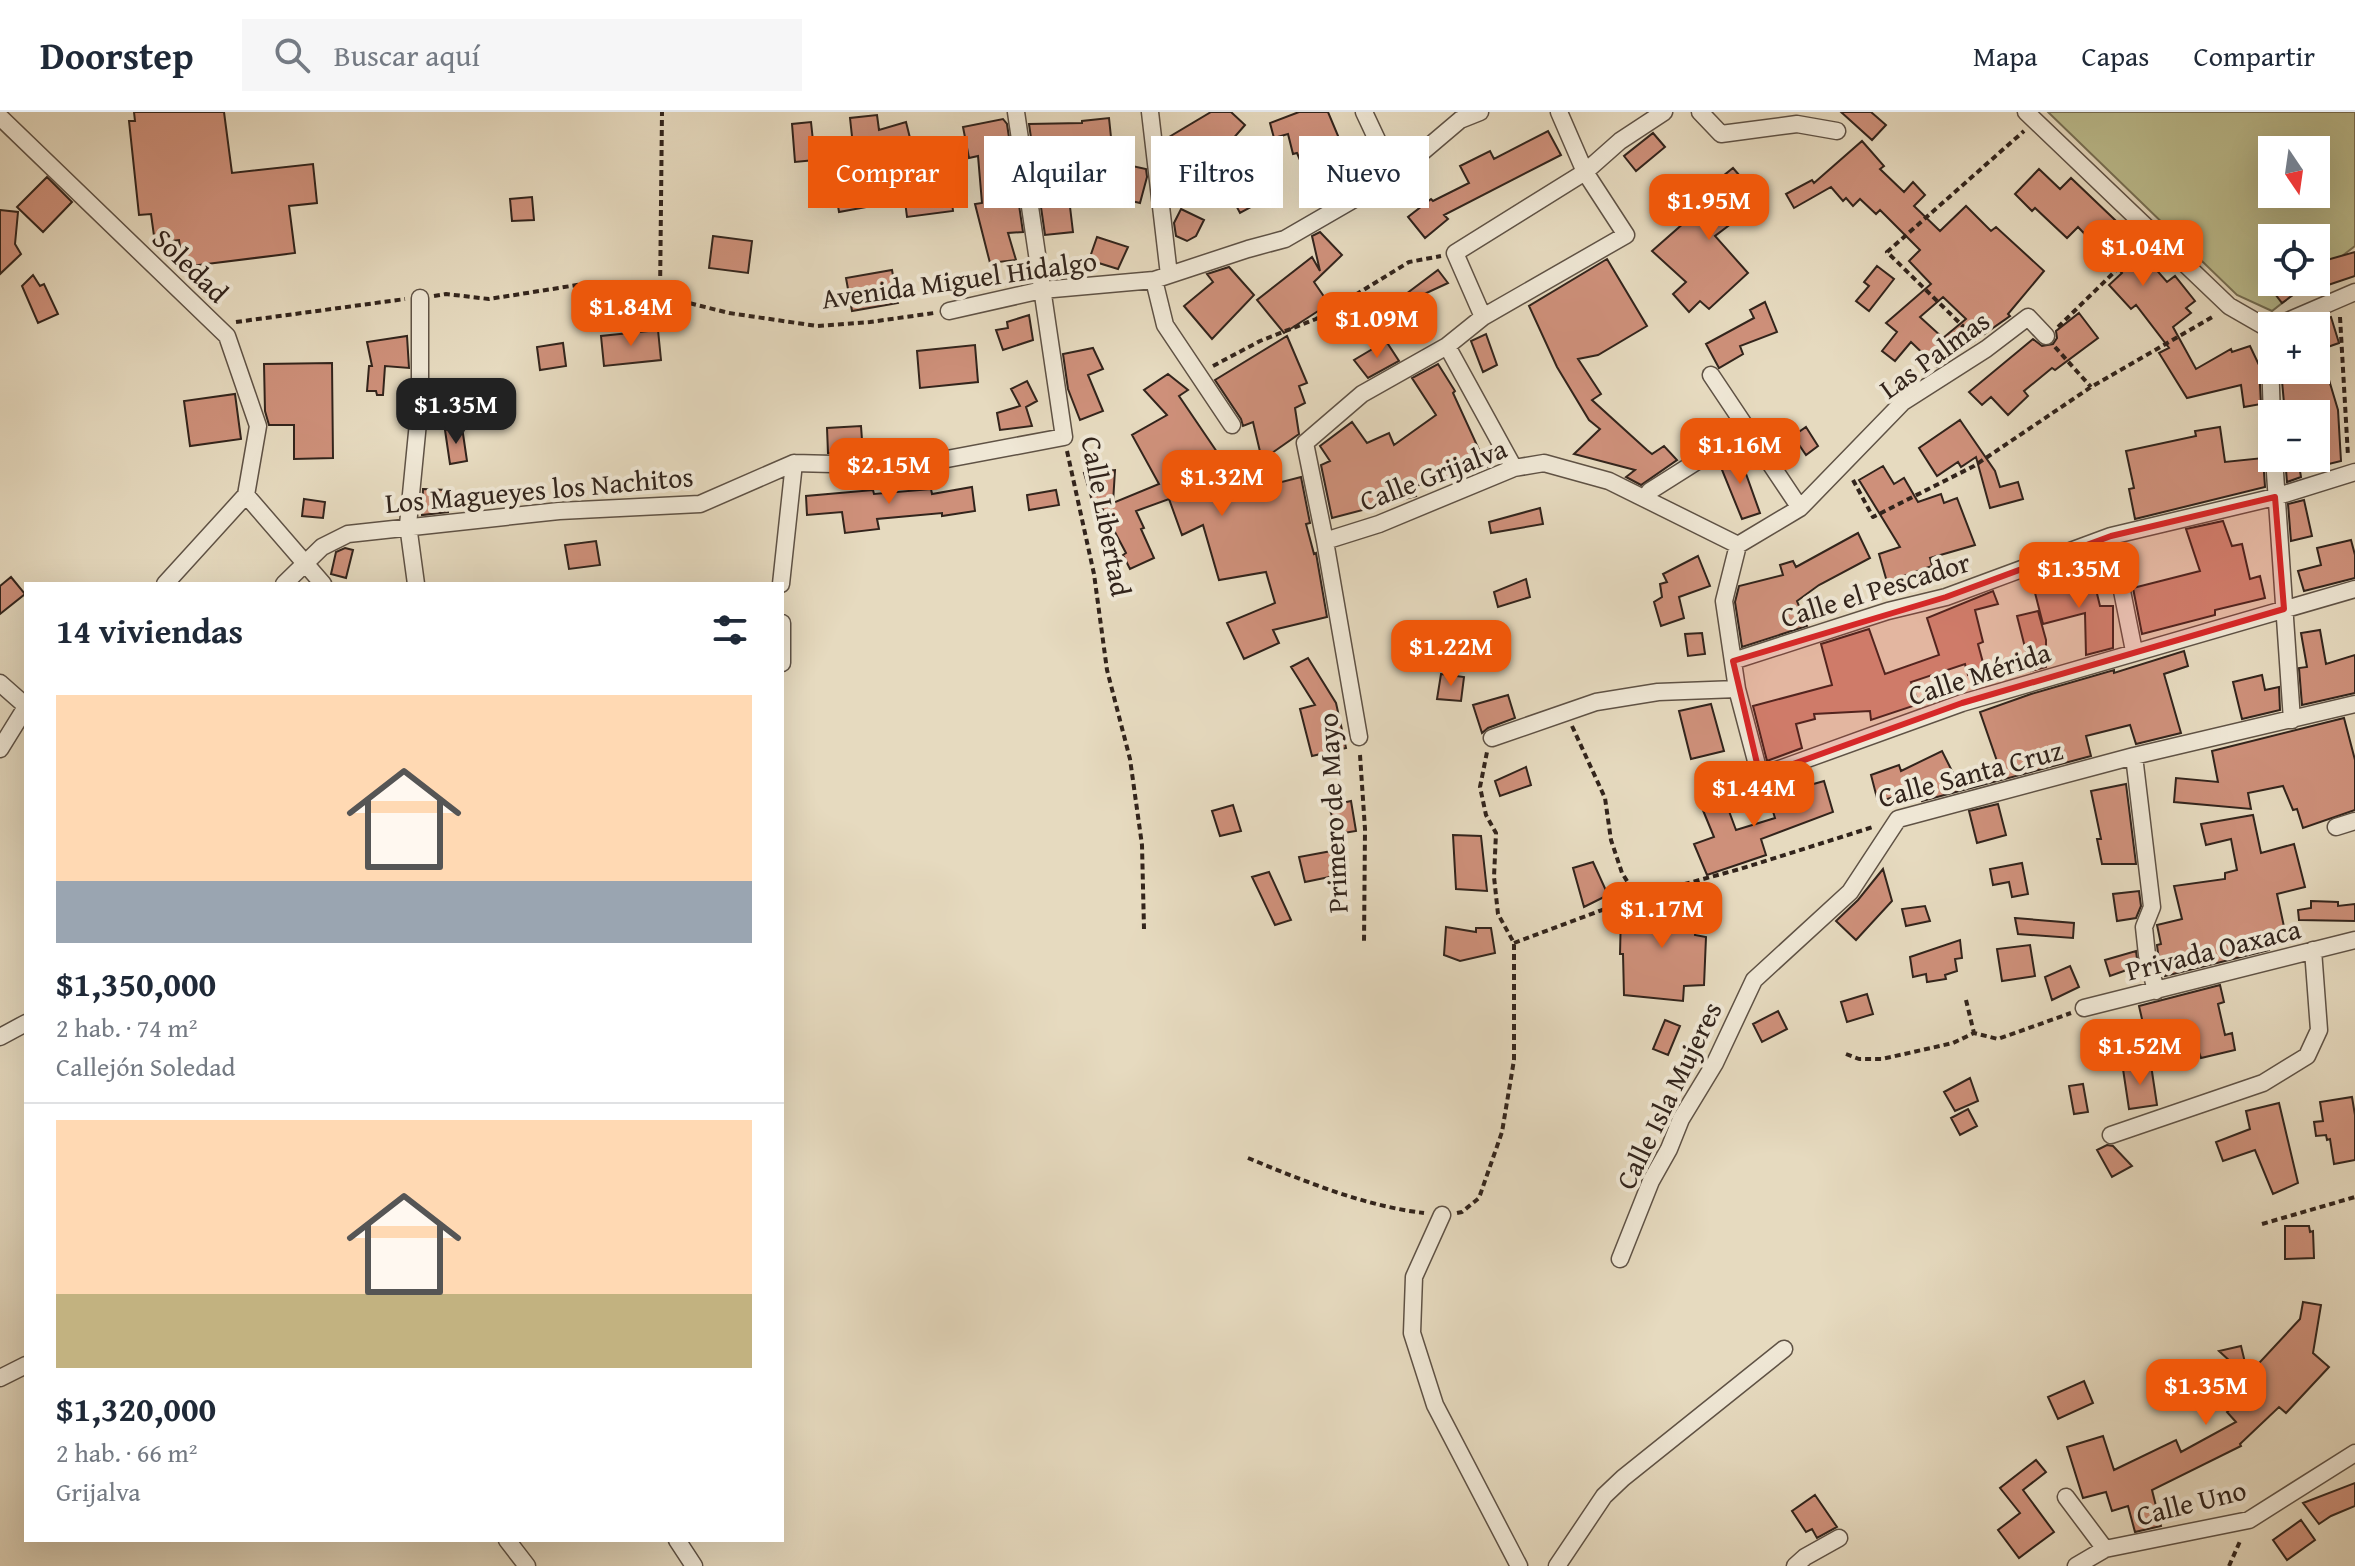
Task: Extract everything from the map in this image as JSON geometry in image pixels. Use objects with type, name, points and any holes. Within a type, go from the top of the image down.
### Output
[{"type":"street","name":"Calle Libertad","points":[[1016,112],[1064,437]]},
{"type":"street","points":[[1150,112],[1165,325],[1232,425]]},
{"type":"street","points":[[1364,112],[1375,136]]},
{"type":"street","name":"Avenida Miguel Hidalgo","points":[[1429,146],[1460,120],[1480,112]]},
{"type":"street","points":[[1559,112],[1585,172]]},
{"type":"street","points":[[1483,317],[1455,253],[1585,172],[1620,141],[1664,112]]},
{"type":"street","points":[[1700,112],[1721,134],[1797,124],[1837,131]]},
{"type":"street","points":[[2030,116],[2229,306],[2258,321]]},
{"type":"street","name":"Soledad","points":[[0,117],[227,336],[258,426],[246,495]]},
{"type":"street","name":"Primero de Mayo","points":[[1359,737],[1305,443],[1362,394],[1447,346],[1483,317],[1626,235],[1585,172]]},
{"type":"street","name":"Avenida Miguel Hidalgo","points":[[949,311],[1042,290],[1162,278],[1285,239],[1339,208]]},
{"type":"street","points":[[2308,312],[2347,295]]},
{"type":"street","points":[[416,582],[408,525],[420,402],[420,298]]},
{"type":"street","name":"Las Palmas","points":[[1738,545],[1800,508],[1903,402],[1986,349],[2028,317],[2046,336]]},
{"type":"street","points":[[1447,346],[1514,468]]},
{"type":"street","points":[[1711,375],[1800,508]]},
{"type":"street","points":[[1645,498],[1650,491],[1748,429]]},
{"type":"street","name":"Los Magueyes los Nachitos","points":[[286,582],[322,547],[348,534],[408,525],[559,511],[700,504],[794,463],[910,466],[1064,437]]},
{"type":"street","points":[[781,582],[794,463]]},
{"type":"street","name":"Calle Grijalva","points":[[1325,541],[1379,524],[1514,468],[1544,463],[1609,481],[1738,545]]},
{"type":"street","points":[[2274,472],[2292,720]]},
{"type":"street","name":"Calle el Pescador","points":[[1733,661],[1888,611],[1946,597],[2111,536],[2275,497],[2352,473]]},
{"type":"street","points":[[167,582],[246,495],[321,582]]},
{"type":"street","points":[[2111,536],[2134,651]]},
{"type":"street","points":[[1492,738],[1596,702],[1658,692],[1737,689],[1724,601],[1738,545]]},
{"type":"street","name":"Calle Mérida","points":[[1737,689],[1760,776],[1962,703],[2355,589]]},
{"type":"street","points":[[0,683],[24,704]]},
{"type":"street","name":"Calle Santa Cruz","points":[[1898,819],[2134,756],[2355,704]]},
{"type":"street","points":[[0,749],[24,709]]},
{"type":"street","points":[[2134,756],[2152,907],[2144,927],[2156,991]]},
{"type":"street","name":"Calle Isla Mujeres","points":[[1620,1259],[1651,1181],[1681,1119],[1715,1063],[1754,980],[1850,892],[1898,819]]},
{"type":"street","points":[[2336,827],[2355,821]]},
{"type":"street","name":"Privada Oaxaca","points":[[2084,1008],[2355,940]]},
{"type":"street","points":[[2111,1135],[2263,1083],[2307,1056],[2319,1030],[2313,950]]},
{"type":"street","points":[[0,1037],[24,1024]]},
{"type":"street","points":[[1442,1215],[1414,1277],[1412,1333],[1435,1405],[1519,1566]]},
{"type":"street","points":[[1557,1566],[1604,1496],[1784,1349]]},
{"type":"street","points":[[0,1378],[24,1366]]},
{"type":"street","name":"Calle Uno","points":[[2076,1566],[2105,1549],[2249,1520],[2355,1453]]},
{"type":"street","points":[[2066,1497],[2105,1549]]},
{"type":"street","points":[[1795,1566],[1839,1538]]},
{"type":"street","points":[[509,1542],[527,1566]]},
{"type":"street","points":[[678,1542],[694,1566]]},
{"type":"path","points":[[660,296],[662,112]]},
{"type":"path","points":[[1986,349],[1887,252],[2030,116]]},
{"type":"path","points":[[2091,387],[2046,336],[2084,304],[2087,296],[2105,277],[2154,234]]},
{"type":"path","points":[[1199,375],[1226,357],[1316,319],[1409,262],[1455,253]]},
{"type":"path","name":"Avenida Miguel Hidalgo","points":[[216,325],[446,294],[489,299],[590,283],[729,313],[817,326],[949,311]]},
{"type":"path","points":[[2347,295],[2352,473]]},
{"type":"path","points":[[1845,463],[1873,517],[1974,466],[2091,387],[2229,306]]},
{"type":"path","name":"Calle Libertad","points":[[1064,437],[1094,574],[1107,670],[1130,759],[1142,845],[1144,929]]},
{"type":"path","points":[[1566,713],[1605,798],[1611,840],[1622,873],[1637,897]]},
{"type":"path","name":"Primero de Mayo","points":[[1359,737],[1365,829],[1364,944]]},
{"type":"path","points":[[1248,1158],[1307,1183],[1419,1213],[1442,1215],[1462,1212],[1479,1198],[1502,1132],[1514,1060],[1514,943],[1498,914],[1494,877],[1496,833],[1486,815],[1480,787],[1483,763],[1492,738]]},
{"type":"path","name":"Calle Santa Cruz","points":[[1514,943],[1637,897],[1726,873],[1898,819]]},
{"type":"path","points":[[1966,1000],[1974,1033]]},
{"type":"path","points":[[1846,1054],[1859,1059],[1882,1059],[1953,1043],[1974,1033],[1998,1039],[2084,1008]]},
{"type":"path","points":[[2262,1224],[2355,1197]]},
{"type":"path","points":[[2229,1566],[2249,1520]]},
{"type":"highlighted area","points":[[2275,497],[2284,609],[1962,703],[1760,776],[1733,661],[1946,597],[2111,536]]},
{"type":"green space","points":[[2048,112],[2355,112],[2355,246],[2330,265],[2330,224],[2258,224],[2258,296],[2291,296],[2272,311],[2237,295]]},
{"type":"building","points":[[134,112],[224,112],[232,173],[313,164],[317,203],[289,206],[295,253],[183,267],[179,240],[155,243],[151,214],[139,215],[129,121],[135,121]]},
{"type":"building","points":[[1211,112],[1231,112],[1245,125],[1235,136],[1171,136]]},
{"type":"building","points":[[1299,112],[1328,112],[1338,136],[1299,136],[1299,158],[1297,153],[1293,154],[1288,134],[1273,136],[1270,123]]},
{"type":"building","points":[[1841,112],[1871,112],[1886,125],[1872,140]]},
{"type":"building","points":[[877,115],[879,130],[906,122],[910,136],[852,136],[850,118]]},
{"type":"building","points":[[1109,118],[1111,136],[1031,136],[1029,124]]},
{"type":"building","points":[[1003,119],[1007,124],[1009,136],[984,136],[984,208],[1019,208],[1023,232],[1008,233],[1016,260],[990,263],[975,204],[982,203],[978,156],[969,158],[968,136],[965,136],[963,127]]},
{"type":"building","points":[[811,122],[812,136],[808,136],[808,161],[795,162],[792,124]]},
{"type":"building","points":[[1548,131],[1561,155],[1444,215],[1448,219],[1425,238],[1408,217],[1420,208],[1429,208],[1431,199],[1433,201],[1469,183],[1460,166],[1490,151],[1494,159]]},
{"type":"building","points":[[1653,133],[1665,147],[1636,171],[1624,156]]},
{"type":"building","points":[[1862,141],[1884,166],[1880,169],[1904,192],[1913,182],[1925,195],[1914,206],[1940,231],[1966,206],[1991,231],[1996,227],[2044,271],[2008,314],[2010,316],[1937,367],[1911,342],[1895,361],[1882,351],[1897,332],[1886,323],[1931,284],[1909,261],[1920,250],[1880,210],[1876,214],[1860,199],[1853,206],[1846,198],[1843,201],[1831,187],[1794,208],[1786,194],[1812,180],[1814,183]],"holes":[[[1943,297],[1966,319],[1943,338],[1920,317]]]},
{"type":"building","points":[[1135,167],[1146,169],[1140,203],[1135,202]]},
{"type":"building","points":[[1733,168],[1765,205],[1748,218],[1744,214],[1715,236],[1748,273],[1709,309],[1700,301],[1689,312],[1673,294],[1686,282],[1652,251],[1694,214],[1687,205]]},
{"type":"building","points":[[2039,169],[2060,189],[2071,178],[2134,238],[2131,241],[2167,282],[2175,276],[2195,301],[2186,308],[2191,313],[2173,327],[2196,369],[2231,349],[2232,352],[2250,346],[2258,363],[2261,400],[2258,405],[2244,407],[2241,385],[2187,398],[2159,353],[2169,348],[2136,305],[2131,309],[2109,285],[2122,273],[2078,227],[2067,238],[2015,194]]},
{"type":"building","points":[[47,177],[72,202],[43,232],[17,207]]},
{"type":"building","points":[[532,197],[534,220],[512,221],[510,199]]},
{"type":"building","points":[[838,208],[861,208],[839,212]]},
{"type":"building","points":[[906,208],[953,208],[953,211],[907,217]]},
{"type":"building","points":[[1041,208],[1070,208],[1073,232],[1045,235]]},
{"type":"building","points":[[1181,209],[1204,220],[1196,236],[1187,241],[1176,236],[1174,223]]},
{"type":"building","points":[[0,210],[18,212],[15,244],[21,254],[0,274]]},
{"type":"building","points":[[1320,232],[1342,255],[1314,282],[1329,304],[1284,333],[1257,300],[1312,257],[1320,271],[1312,236]]},
{"type":"building","points":[[713,236],[752,241],[748,273],[709,268]]},
{"type":"building","points":[[1097,237],[1128,247],[1118,269],[1089,260]]},
{"type":"building","points":[[2355,252],[2355,276],[2330,284],[2330,259]]},
{"type":"building","points":[[1607,259],[1647,326],[1598,355],[1578,359],[1601,394],[1592,400],[1652,454],[1664,446],[1677,460],[1641,485],[1626,477],[1635,470],[1574,454],[1600,429],[1589,420],[1557,367],[1529,306]]},
{"type":"building","points":[[1877,266],[1894,279],[1869,311],[1856,301],[1869,286],[1864,282]]},
{"type":"building","points":[[1229,267],[1254,295],[1212,339],[1184,306],[1213,282],[1207,274]]},
{"type":"building","points":[[892,270],[898,303],[852,311],[846,278]]},
{"type":"building","points":[[1438,270],[1448,283],[1405,303],[1402,297]]},
{"type":"building","points":[[33,275],[40,286],[44,284],[58,314],[38,323],[22,286]]},
{"type":"building","points":[[2277,296],[2292,296],[2282,303]]},
{"type":"building","points":[[1765,302],[1777,332],[1740,346],[1743,354],[1719,368],[1706,344],[1754,318],[1750,310]]},
{"type":"building","points":[[2079,313],[2098,338],[2024,391],[2028,396],[2008,415],[1991,397],[1982,405],[1969,392],[2033,339],[2042,346],[2053,344],[2057,338],[2056,331]]},
{"type":"building","points":[[1029,315],[1033,340],[1003,350],[996,330],[1008,328],[1007,322]]},
{"type":"building","points":[[2330,317],[2339,343],[2330,346]]},
{"type":"building","points":[[658,330],[661,360],[604,366],[601,336]]},
{"type":"building","points":[[1486,334],[1497,365],[1483,372],[1471,341]]},
{"type":"building","points":[[407,336],[409,368],[385,366],[383,395],[367,391],[369,366],[372,366],[367,342]]},
{"type":"building","points":[[1287,336],[1307,383],[1299,386],[1305,403],[1295,408],[1299,434],[1262,460],[1253,422],[1243,426],[1215,380]]},
{"type":"building","points":[[1386,341],[1399,361],[1368,378],[1354,360]]},
{"type":"building","points":[[563,343],[566,366],[540,370],[537,347]]},
{"type":"building","points":[[975,345],[978,382],[920,388],[917,351]]},
{"type":"building","points":[[1093,348],[1103,369],[1088,375],[1103,411],[1080,420],[1068,389],[1063,354]]},
{"type":"building","points":[[332,363],[333,458],[294,459],[294,425],[269,425],[265,411],[264,364]]},
{"type":"building","points":[[1438,364],[1455,391],[1453,393],[1487,467],[1412,487],[1416,496],[1332,518],[1321,465],[1330,461],[1320,446],[1352,422],[1367,443],[1389,433],[1394,445],[1436,415],[1412,378]]},
{"type":"building","points":[[1168,374],[1188,390],[1179,396],[1232,474],[1266,469],[1270,485],[1301,477],[1310,523],[1306,524],[1316,553],[1327,617],[1273,630],[1279,643],[1244,659],[1227,623],[1275,603],[1266,572],[1219,580],[1203,525],[1182,535],[1169,499],[1136,511],[1154,558],[1130,569],[1123,555],[1126,553],[1100,504],[1093,504],[1084,473],[1115,470],[1113,503],[1159,484],[1132,435],[1167,415],[1144,390]]},
{"type":"building","points":[[1027,381],[1037,401],[1026,407],[1032,426],[1000,430],[997,413],[1020,406],[1011,389]]},
{"type":"building","points":[[2330,383],[2338,410],[2341,461],[2330,464],[2330,400],[2284,400],[2282,384]]},
{"type":"building","points":[[235,394],[241,439],[190,446],[184,401]]},
{"type":"building","points":[[1960,420],[1995,471],[2000,487],[2018,482],[2023,499],[1990,508],[1976,457],[1961,467],[1958,462],[1937,476],[1919,448]]},
{"type":"building","points":[[861,426],[863,454],[828,453],[827,428]]},
{"type":"building","points":[[462,427],[467,461],[450,464],[445,430]]},
{"type":"building","points":[[1806,427],[1818,446],[1806,455],[1793,436]]},
{"type":"building","points":[[2220,427],[2225,462],[2258,459],[2258,472],[2264,472],[2265,487],[2135,519],[2129,489],[2134,488],[2126,451],[2196,436],[2195,431]]},
{"type":"building","points":[[1742,453],[1751,468],[1745,471],[1760,513],[1742,519],[1720,465]]},
{"type":"building","points":[[1883,466],[1894,484],[1904,478],[1918,502],[1941,494],[1944,503],[1957,498],[1975,545],[1930,558],[1932,566],[1887,582],[1879,554],[1900,547],[1859,480]]},
{"type":"building","points":[[2286,472],[2300,472],[2301,477],[2287,482]]},
{"type":"building","points":[[972,487],[975,511],[877,519],[879,529],[845,533],[842,512],[807,515],[806,496],[931,489],[932,494]]},
{"type":"building","points":[[423,489],[448,490],[448,512],[422,515]]},
{"type":"building","points":[[1056,490],[1059,505],[1029,510],[1027,495]]},
{"type":"building","points":[[304,499],[325,502],[323,518],[302,516]]},
{"type":"building","points":[[2304,500],[2312,536],[2291,541],[2288,504]]},
{"type":"building","points":[[1540,508],[1543,524],[1491,533],[1489,522]]},
{"type":"building","points":[[2223,521],[2232,546],[2242,544],[2250,579],[2260,576],[2265,598],[2215,610],[2215,615],[2142,634],[2133,588],[2200,571],[2186,529]]},
{"type":"building","points":[[1858,533],[1870,558],[1819,585],[1797,601],[1807,626],[1742,647],[1735,602],[1739,586],[1783,575],[1780,565],[1793,561],[1796,567]]},
{"type":"building","points":[[2351,540],[2355,555],[2355,578],[2304,591],[2298,571],[2321,565],[2317,548]]},
{"type":"building","points":[[596,541],[600,565],[569,569],[565,545]]},
{"type":"building","points":[[345,548],[353,550],[346,578],[331,574],[336,552]]},
{"type":"building","points":[[1698,556],[1710,586],[1679,597],[1684,618],[1661,626],[1654,602],[1662,597],[1660,584],[1667,582],[1663,574]]},
{"type":"building","points":[[2091,569],[2100,606],[2113,606],[2113,648],[2086,655],[2085,613],[2043,624],[2034,589],[2085,577],[2085,570]]},
{"type":"building","points":[[11,577],[24,595],[0,614],[0,586]]},
{"type":"building","points":[[1526,579],[1530,597],[1498,607],[1494,592]]},
{"type":"building","points":[[1993,591],[1998,604],[1975,610],[1983,642],[1978,644],[1985,670],[1968,675],[1965,664],[1911,682],[1919,704],[1871,720],[1870,711],[1814,714],[1815,719],[1796,724],[1802,748],[1767,761],[1753,706],[1832,685],[1821,644],[1869,629],[1885,674],[1939,655],[1927,618]]},
{"type":"building","points":[[2038,611],[2046,640],[2046,667],[2031,671],[2017,616]]},
{"type":"building","points":[[2320,630],[2326,664],[2355,655],[2355,693],[2302,705],[2299,668],[2307,667],[2301,633]]},
{"type":"building","points":[[1702,633],[1705,654],[1688,656],[1685,634]]},
{"type":"building","points":[[2184,651],[2188,666],[2164,674],[2181,733],[2136,744],[2130,725],[2086,736],[2091,756],[1922,801],[1919,789],[1878,802],[1871,775],[1899,765],[1901,771],[1942,751],[1954,775],[1998,764],[1980,712],[2031,694]]},
{"type":"building","points":[[1308,658],[1336,703],[1346,748],[1312,756],[1300,709],[1315,705],[1291,667]]},
{"type":"building","points":[[1441,674],[1464,677],[1461,701],[1437,699]]},
{"type":"building","points":[[2262,675],[2265,690],[2279,687],[2280,710],[2242,719],[2233,682]]},
{"type":"building","points":[[1508,695],[1515,718],[1482,733],[1473,705]]},
{"type":"building","points":[[1711,704],[1724,751],[1691,759],[1679,711]]},
{"type":"building","points":[[2344,718],[2355,760],[2355,810],[2303,828],[2297,809],[2293,810],[2283,786],[2248,793],[2251,809],[2174,802],[2176,778],[2218,782],[2212,751]]},
{"type":"building","points":[[1526,767],[1531,785],[1500,796],[1495,781]]},
{"type":"building","points":[[1824,781],[1833,812],[1761,839],[1766,855],[1707,875],[1694,844],[1714,837],[1700,803],[1723,795],[1736,830],[1775,818],[1771,805],[1812,794],[1810,785]]},
{"type":"building","points":[[2126,784],[2136,864],[2102,864],[2097,839],[2101,839],[2091,791]]},
{"type":"building","points":[[1351,801],[1356,831],[1337,834],[1329,806]]},
{"type":"building","points":[[1998,804],[2006,835],[1977,843],[1969,811]]},
{"type":"building","points":[[1233,805],[1241,831],[1220,836],[1212,811]]},
{"type":"building","points":[[2253,815],[2261,853],[2294,844],[2305,887],[2277,894],[2286,936],[2267,941],[2269,950],[2165,976],[2158,953],[2157,945],[2161,944],[2157,925],[2182,919],[2174,886],[2225,879],[2225,873],[2237,870],[2231,839],[2206,845],[2201,824]]},
{"type":"building","points":[[1453,835],[1481,836],[1487,891],[1456,889]]},
{"type":"building","points":[[1337,850],[1344,874],[1305,882],[1299,857]]},
{"type":"building","points":[[1593,862],[1608,895],[1584,907],[1573,868]]},
{"type":"building","points":[[2022,863],[2028,894],[2012,897],[2009,882],[1993,885],[1990,869]]},
{"type":"building","points":[[1883,869],[1892,901],[1856,940],[1836,921]]},
{"type":"building","points":[[1269,872],[1291,920],[1275,925],[1252,877]]},
{"type":"building","points":[[2139,891],[2141,906],[2136,918],[2117,921],[2113,894]]},
{"type":"building","points":[[1698,896],[1695,935],[1706,937],[1704,985],[1684,986],[1683,1001],[1624,995],[1623,954],[1620,954],[1621,912],[1663,904],[1663,898]]},
{"type":"building","points":[[2311,901],[2338,902],[2338,906],[2355,904],[2355,921],[2299,920],[2298,910],[2311,908]]},
{"type":"building","points":[[1925,906],[1930,921],[1906,926],[1902,909]]},
{"type":"building","points":[[2015,918],[2074,923],[2073,938],[2018,934]]},
{"type":"building","points":[[1446,927],[1476,932],[1476,928],[1491,928],[1495,953],[1460,961],[1444,955]]},
{"type":"building","points":[[1960,940],[1962,958],[1955,959],[1957,971],[1945,975],[1946,979],[1927,982],[1926,974],[1913,977],[1910,957]]},
{"type":"building","points":[[2030,945],[2035,976],[2002,981],[1997,949]]},
{"type":"building","points":[[2136,951],[2138,966],[2110,976],[2105,960]]},
{"type":"building","points":[[2070,966],[2079,987],[2052,1000],[2045,977]]},
{"type":"building","points":[[2220,985],[2224,1002],[2218,1004],[2225,1035],[2232,1033],[2235,1050],[2201,1058],[2196,1043],[2150,1054],[2139,1006]]},
{"type":"building","points":[[1867,994],[1873,1014],[1847,1022],[1841,1002]]},
{"type":"building","points":[[1778,1011],[1787,1029],[1762,1042],[1753,1024]]},
{"type":"building","points":[[1665,1020],[1680,1026],[1668,1055],[1653,1049]]},
{"type":"building","points":[[2151,1065],[2157,1105],[2129,1109],[2123,1069]]},
{"type":"building","points":[[1970,1078],[1978,1101],[1955,1111],[1944,1092]]},
{"type":"building","points":[[2083,1084],[2088,1112],[2074,1114],[2069,1086]]},
{"type":"building","points":[[2352,1097],[2355,1160],[2334,1164],[2330,1139],[2327,1140],[2326,1135],[2316,1136],[2314,1122],[2323,1121],[2320,1102]]},
{"type":"building","points":[[2279,1103],[2298,1183],[2273,1194],[2255,1150],[2223,1161],[2216,1142],[2250,1129],[2246,1111]]},
{"type":"building","points":[[1968,1109],[1977,1126],[1960,1135],[1951,1118]]},
{"type":"building","points":[[2107,1145],[2113,1146],[2132,1166],[2112,1177],[2097,1150]]},
{"type":"building","points":[[2285,1226],[2309,1226],[2310,1232],[2313,1231],[2314,1258],[2285,1259]]},
{"type":"building","points":[[2303,1302],[2321,1305],[2313,1353],[2329,1367],[2286,1413],[2279,1407],[2241,1446],[2152,1490],[2161,1526],[2135,1532],[2128,1506],[2112,1511],[2106,1492],[2083,1498],[2067,1447],[2103,1436],[2114,1470],[2176,1440],[2181,1452],[2236,1422],[2227,1412],[2257,1386],[2219,1351],[2241,1346],[2248,1375],[2300,1319]]},
{"type":"building","points":[[2084,1381],[2093,1403],[2058,1419],[2048,1397]]},
{"type":"building","points":[[2036,1460],[2046,1472],[2023,1490],[2054,1532],[2019,1558],[1998,1530],[2020,1513],[2000,1488]]},
{"type":"building","points":[[2355,1483],[2355,1506],[2319,1524],[2303,1503]]},
{"type":"building","points":[[1815,1495],[1837,1527],[1817,1538],[1812,1529],[1806,1532],[1792,1511]]},
{"type":"building","points":[[2301,1520],[2315,1540],[2287,1560],[2273,1540]]}]
